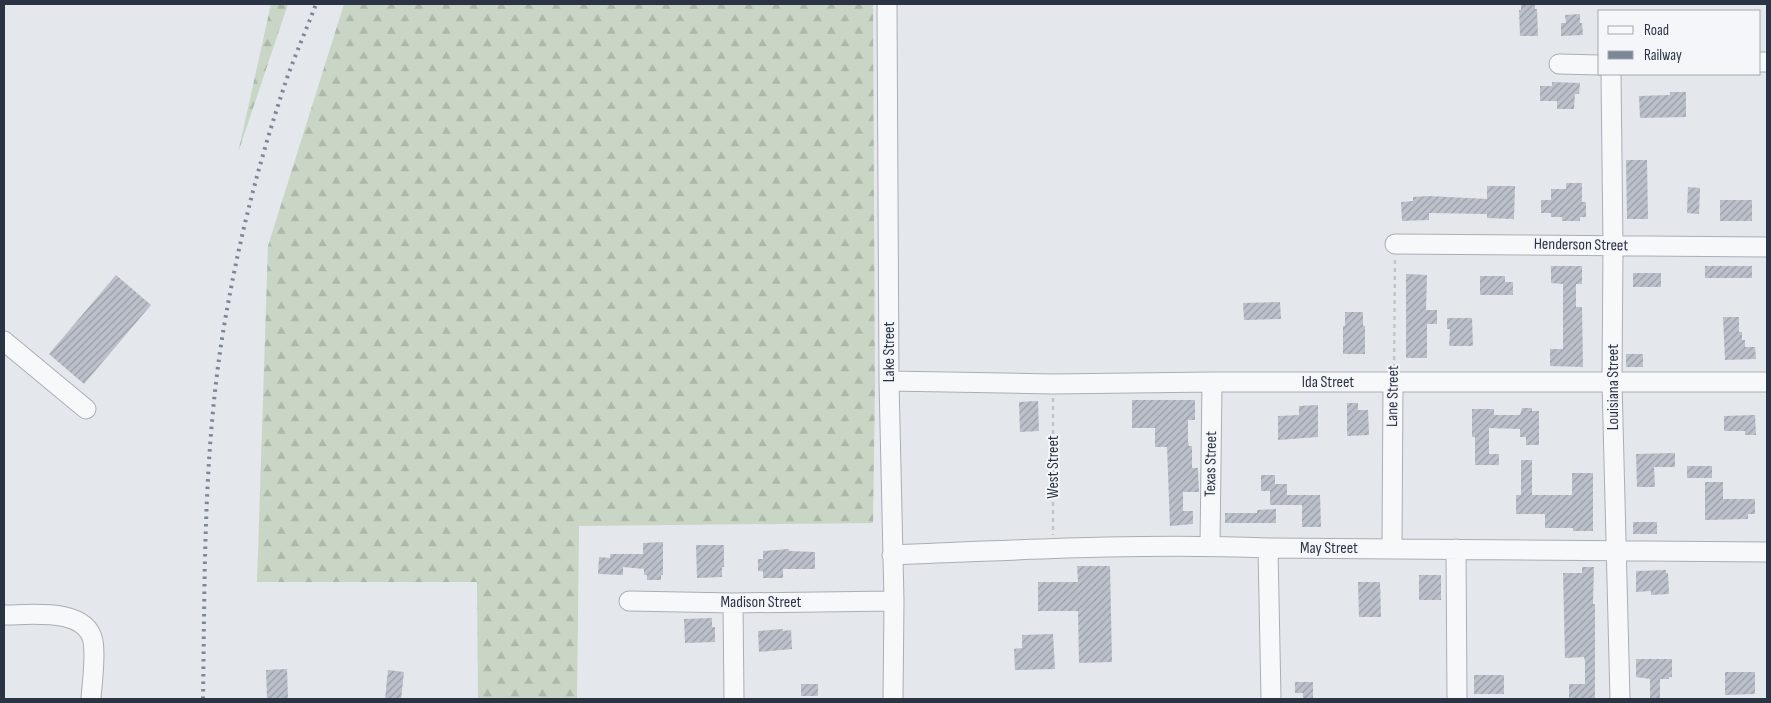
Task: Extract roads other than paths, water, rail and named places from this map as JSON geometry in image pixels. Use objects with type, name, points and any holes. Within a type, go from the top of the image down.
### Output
[{"type":"street","name":"Lake Street","points":[[887,4],[894,601],[893,699]]},
{"type":"street","points":[[1559,64],[1598,65]]},
{"type":"street","name":"Louisiana Street","points":[[1611,75],[1612,382],[1620,699]]},
{"type":"street","name":"Henderson Street","points":[[1395,244],[1767,247]]},
{"type":"street","points":[[4,341],[86,409]]},
{"type":"street","name":"Ida Street","points":[[890,381],[1053,384],[1212,382],[1767,382]]},
{"type":"street","name":"Texas Street","points":[[1210,546],[1212,382]]},
{"type":"street","name":"Lane Street","points":[[1392,548],[1394,382]]},
{"type":"street","name":"May Street","points":[[892,555],[1210,546],[1767,552]]},
{"type":"street","points":[[1268,548],[1271,699]]},
{"type":"street","points":[[1456,549],[1457,699]]},
{"type":"street","name":"Madison Street","points":[[629,601],[733,603],[894,601]]},
{"type":"street","points":[[733,603],[734,699]]},
{"type":"street","points":[[4,615],[67,616],[86,627],[93,641],[91,699]]},
{"type":"railway","points":[[203,699],[207,501],[214,402],[220,353],[246,218],[261,162],[287,78],[316,4]]}]
